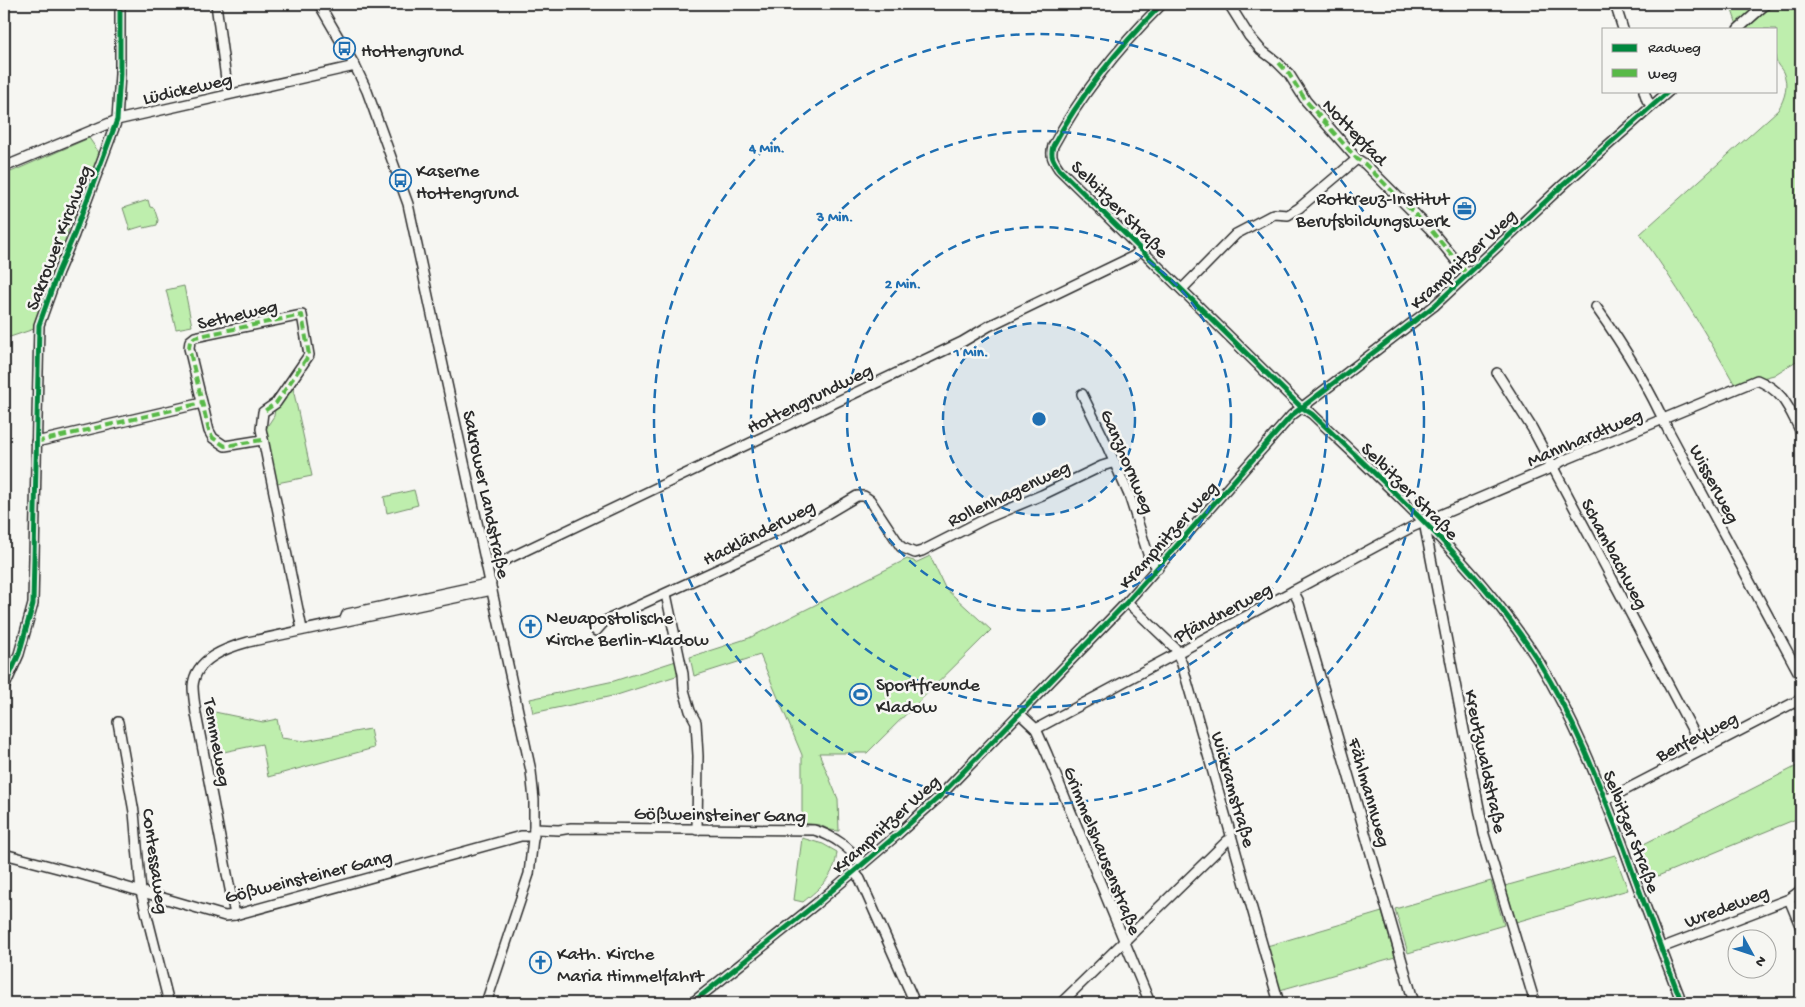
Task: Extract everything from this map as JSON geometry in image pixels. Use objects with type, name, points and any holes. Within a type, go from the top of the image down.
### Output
[{"type":"street","name":"Sakrower Kirchweg","points":[[4,688],[18,654],[33,604],[39,325],[117,120],[120,74],[120,4]]},
{"type":"street","points":[[216,4],[226,79],[230,94]]},
{"type":"street","name":"Sakrower Landstraße","points":[[319,4],[355,66],[367,91],[408,204],[531,771],[534,794],[534,833],[529,874],[486,1003]]},
{"type":"street","name":"Selbitzer Straße","points":[[1162,4],[1121,49],[1080,102],[1059,135],[1051,154],[1052,160],[1301,407],[1322,424],[1424,522],[1477,578],[1507,616],[1559,696],[1580,738],[1606,800],[1682,1003]]},
{"type":"street","name":"Nottepfad","points":[[1229,4],[1249,36],[1261,50],[1279,63],[1289,74],[1306,101],[1357,160],[1365,164],[1424,223],[1468,274]]},
{"type":"street","points":[[1615,4],[1623,28]]},
{"type":"street","points":[[1739,28],[1766,4]]},
{"type":"street","name":"Lüdickeweg","points":[[4,167],[117,120],[355,66]]},
{"type":"street","points":[[1644,92],[1647,100],[1652,106]]},
{"type":"street","name":"Krampnitzer Weg","points":[[692,1003],[854,872],[931,804],[1127,602],[1292,415],[1399,335],[1434,306],[1564,185],[1668,92]]},
{"type":"street","points":[[1182,290],[1236,234],[1274,214],[1288,214],[1299,208],[1357,160]]},
{"type":"street","name":"Hottengrundweg","points":[[488,567],[962,342],[989,326],[1134,256],[1141,249]]},
{"type":"street","name":"Wisserweg","points":[[1596,307],[1629,357],[1664,419],[1801,677]]},
{"type":"street","name":"Setheweg","points":[[262,440],[225,446],[213,438],[209,431],[188,348],[190,341],[195,337],[302,315],[309,355],[276,403],[263,412],[261,429],[302,629]]},
{"type":"street","name":"Schambachweg","points":[[1497,373],[1532,428],[1703,750]]},
{"type":"street","name":"Mannhardtweg","points":[[1424,522],[1553,467],[1562,461],[1758,380],[1768,384],[1781,395],[1801,432]]},
{"type":"street","name":"Ganzhornweg","points":[[1082,394],[1129,495],[1149,557],[1158,568]]},
{"type":"street","points":[[36,442],[202,403]]},
{"type":"street","name":"Rollenhagenweg","points":[[915,553],[993,515],[1042,495],[1102,466],[1115,462]]},
{"type":"street","name":"Hackländerweg","points":[[596,631],[605,621],[786,538],[825,516],[846,501],[861,495],[870,500],[901,547],[915,553]]},
{"type":"street","name":"Pfändnerweg","points":[[1036,729],[1293,590],[1424,522]]},
{"type":"street","name":"Kreutzwaldstraße","points":[[1424,522],[1484,834],[1535,1003]]},
{"type":"street","name":"Temmeweg","points":[[235,915],[196,714],[194,680],[203,664],[220,652],[248,642],[491,587]]},
{"type":"street","name":"Fählmannweg","points":[[1293,590],[1298,600],[1414,1003]]},
{"type":"street","points":[[666,594],[683,674],[684,690],[690,711],[696,722],[698,756],[697,830]]},
{"type":"street","name":"Wickramstraße","points":[[1127,602],[1178,653],[1279,1003]]},
{"type":"street","name":"Benfeyweg","points":[[1606,800],[1801,699]]},
{"type":"street","name":"Grimmelshausenstraße","points":[[1020,714],[1036,729],[1150,1003]]},
{"type":"street","name":"Contessaweg","points":[[118,722],[135,819],[141,892],[169,1003]]},
{"type":"street","name":"Gößweinsteiner Gang","points":[[4,854],[225,916],[235,915],[534,833],[667,828],[697,830],[723,828],[814,830],[832,836],[863,864]]},
{"type":"street","points":[[1061,1003],[1227,841],[1232,840]]},
{"type":"street","points":[[854,872],[860,879],[915,1003]]},
{"type":"street","name":"Wredeweg","points":[[1661,948],[1789,899],[1801,890]]},
{"type":"street","points":[[1789,899],[1801,928]]},
{"type":"green space","points":[[1730,4],[1761,4],[1737,25]]},
{"type":"green space","points":[[1774,4],[1801,4],[1801,358],[1774,375],[1735,385],[1690,308],[1640,234],[1778,110],[1783,101],[1786,82],[1778,64],[1778,28],[1747,28]]},
{"type":"green space","points":[[89,138],[100,154],[72,221],[34,329],[4,339],[4,175]]},
{"type":"green space","points":[[148,200],[150,207],[154,208],[158,220],[157,225],[144,228],[143,226],[130,230],[123,208]]},
{"type":"green space","points":[[184,286],[192,326],[176,329],[166,290]]},
{"type":"green space","points":[[292,384],[312,476],[277,483],[266,430],[274,416],[275,409]]},
{"type":"green space","points":[[414,490],[418,505],[387,513],[384,497]]},
{"type":"green space","name":"Sportfreunde Kladow","points":[[930,556],[945,588],[991,630],[867,753],[819,753],[838,799],[839,831],[830,830],[820,825],[802,823],[802,755],[760,655],[694,676],[690,657],[749,638],[907,559],[915,563]]},
{"type":"green space","points":[[676,661],[679,675],[617,695],[533,713],[530,699],[614,681]]},
{"type":"green space","points":[[205,710],[263,722],[277,719],[281,738],[305,741],[370,729],[374,748],[268,777],[262,744],[214,754]]},
{"type":"green space","points":[[1801,764],[1801,817],[1648,880],[1636,848]]},
{"type":"green space","points":[[802,838],[823,844],[837,852],[833,868],[826,880],[803,902],[794,900]]},
{"type":"green space","points":[[1615,855],[1628,890],[1516,922],[1505,886]]},
{"type":"green space","points":[[1491,881],[1504,925],[1408,953],[1395,909]]},
{"type":"green space","points":[[1382,912],[1395,957],[1280,990],[1267,946]]},
{"type":"marked path","points":[[1279,63],[1289,74],[1306,101],[1357,159],[1365,164],[1430,229],[1468,275]]},
{"type":"marked path","points":[[262,440],[225,446],[213,438],[209,431],[189,348],[190,341],[195,337],[302,315],[309,355],[276,403],[263,412]]},
{"type":"marked path","points":[[36,442],[202,403]]},
{"type":"cycle path","points":[[4,688],[19,654],[33,604],[39,325],[117,120],[120,74],[120,4]]},
{"type":"cycle path","points":[[1162,4],[1116,54],[1089,89],[1053,146],[1052,155],[1054,160],[1059,169],[1301,407],[1312,414],[1404,501],[1462,562],[1515,627],[1552,683],[1584,749],[1621,840],[1682,1003]]},
{"type":"cycle path","points":[[692,1003],[816,904],[938,798],[1127,602],[1292,415],[1434,306],[1563,185],[1668,92]]},
{"type":"place","name":"Hottengrund","points":[[345,49]]},
{"type":"place","name":"Kaserne Hottengrund","points":[[400,180]]},
{"type":"place","name":"Rotkreuz-Institut Berufsbildungswerk","points":[[1465,208]]},
{"type":"place","name":"Neuapostolische Kirche Berlin-Kladow","points":[[530,627]]},
{"type":"place","name":"Sportfreunde Kladow","points":[[860,694]]},
{"type":"place","name":"Kath. Kirche Maria Himmelfahrt","points":[[541,963]]}]
